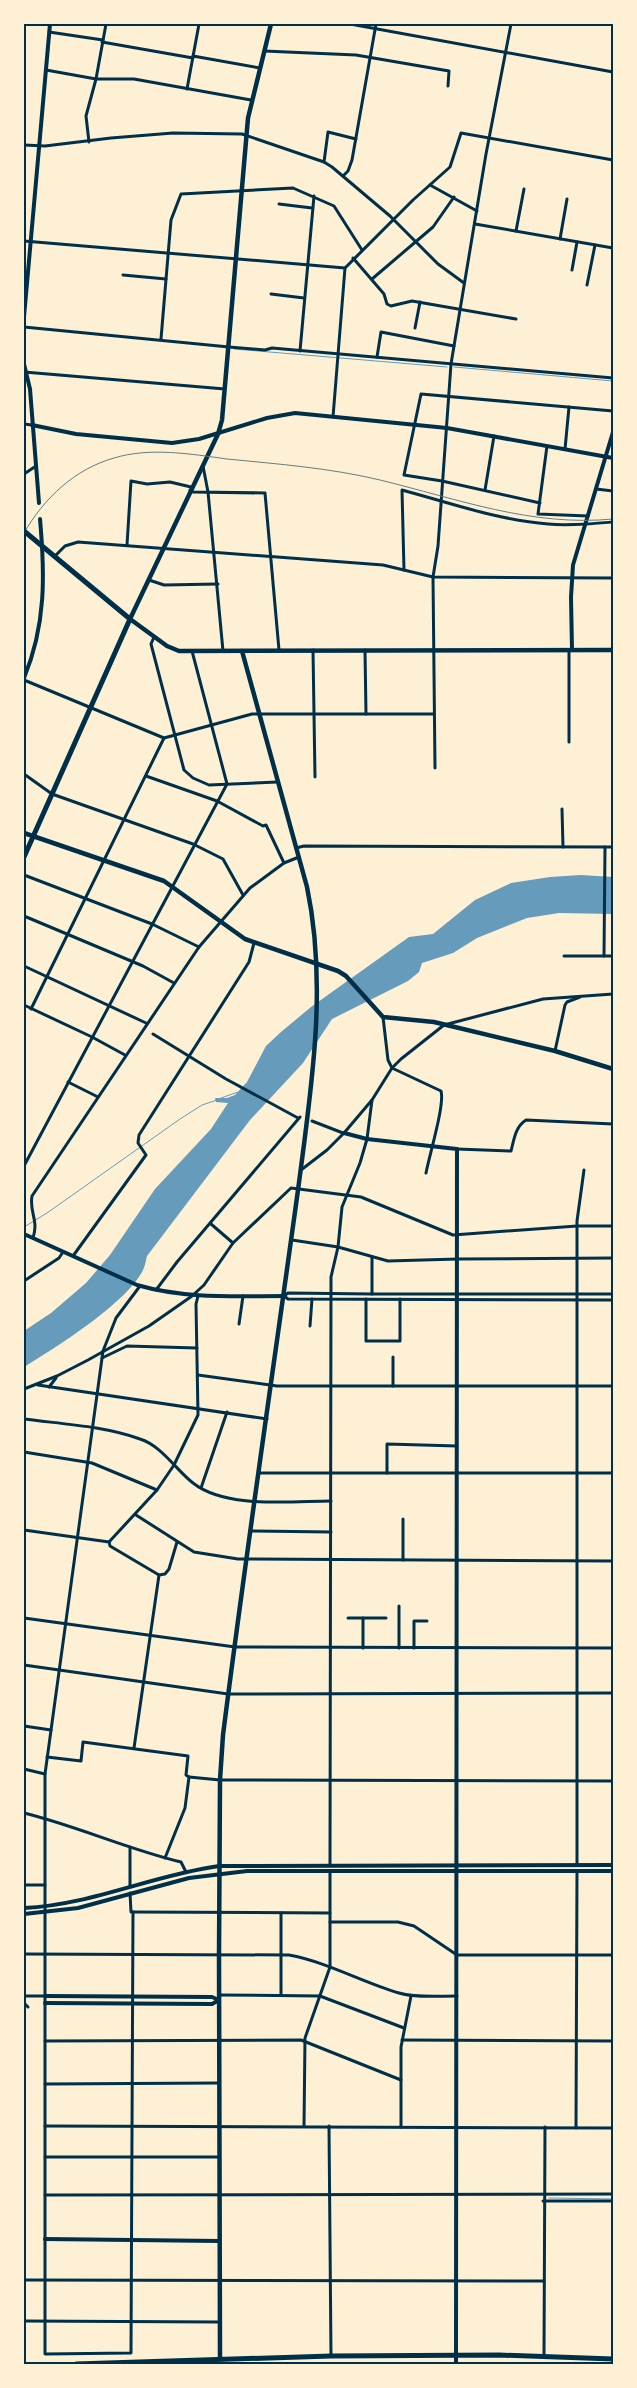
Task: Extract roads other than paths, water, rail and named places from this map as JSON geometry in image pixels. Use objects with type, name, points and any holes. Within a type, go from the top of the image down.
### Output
[{"type":"main road","points":[[24,857],[190,488],[218,434],[222,420],[229,347],[246,135],[251,100],[271,24]]},
{"type":"main road","points":[[24,531],[130,619],[172,649],[223,652],[279,650],[613,650]]},
{"type":"main road","points":[[221,2362],[219,2322],[220,1780],[228,1694],[301,1170],[319,988],[314,919],[307,887],[242,651]]},
{"type":"main road","points":[[24,833],[172,886],[234,934],[254,943],[338,971],[356,986],[383,1017],[444,1025],[555,1051],[613,1070]]},
{"type":"main road","points":[[76,2364],[153,2360],[221,2362],[331,2356],[456,2355],[613,2359]]},
{"type":"main road","points":[[153,2360],[163,2364]]},
{"type":"street","points":[[24,317],[50,24]]},
{"type":"street","points":[[89,142],[86,116],[96,79],[106,24]]},
{"type":"street","points":[[187,89],[199,24]]},
{"type":"street","points":[[350,24],[375,26],[506,54],[613,72]]},
{"type":"street","points":[[435,768],[433,714],[434,578],[442,500],[451,364],[511,24]]},
{"type":"street","points":[[343,176],[348,172],[352,160],[375,26]]},
{"type":"street","points":[[49,32],[260,68]]},
{"type":"street","points":[[264,51],[371,57],[449,71],[448,86]]},
{"type":"street","points":[[46,70],[96,79],[123,78],[251,100]]},
{"type":"street","points":[[324,162],[328,132],[356,139]]},
{"type":"street","points":[[24,145],[39,147],[173,133],[246,135],[324,162],[394,220],[438,264],[464,283]]},
{"type":"street","points":[[333,416],[345,268],[353,258],[450,167],[461,133],[613,160]]},
{"type":"street","points":[[430,185],[478,211]]},
{"type":"street","points":[[161,339],[171,220],[181,194],[286,187],[314,196],[334,206],[362,250]]},
{"type":"street","points":[[516,231],[524,189]]},
{"type":"street","points":[[300,351],[314,196]]},
{"type":"street","points":[[372,280],[432,227],[454,197]]},
{"type":"street","points":[[560,239],[567,199]]},
{"type":"street","points":[[279,204],[312,208]]},
{"type":"street","points":[[475,224],[613,248]]},
{"type":"street","points":[[24,241],[345,268]]},
{"type":"street","points":[[572,270],[577,242]]},
{"type":"street","points":[[587,285],[595,244]]},
{"type":"street","points":[[353,258],[384,294],[387,304],[391,306],[407,301],[420,302],[516,319]]},
{"type":"street","points":[[122,275],[166,279]]},
{"type":"street","points":[[271,294],[304,298]]},
{"type":"street","points":[[415,328],[420,302]]},
{"type":"street","points":[[24,327],[229,347],[338,354],[613,378]]},
{"type":"street","points":[[377,358],[381,332],[454,346]]},
{"type":"street","points":[[24,364],[30,389],[39,503]]},
{"type":"street","points":[[25,373],[225,389]]},
{"type":"street","points":[[540,503],[442,481],[404,475],[421,394],[613,411]]},
{"type":"street","points":[[565,449],[569,407]]},
{"type":"street","points":[[24,424],[76,434],[162,443],[184,442],[218,434],[284,414],[333,416],[447,428],[613,458]]},
{"type":"street","points":[[568,742],[572,578],[576,552],[613,432]]},
{"type":"street","points":[[485,490],[494,436]]},
{"type":"street","points":[[547,446],[538,514],[588,516]]},
{"type":"street","points":[[202,465],[208,492],[215,551],[223,652]]},
{"type":"street","points":[[24,474],[36,466]]},
{"type":"street","points":[[127,545],[131,481],[147,484],[170,482],[208,492],[265,493],[279,650]]},
{"type":"street","points":[[596,489],[613,491]]},
{"type":"street","points":[[404,570],[402,490],[516,520],[549,524],[584,525],[613,522]]},
{"type":"street","points":[[40,519],[43,603],[38,640],[24,679],[164,738],[259,714],[433,714]]},
{"type":"street","points":[[55,556],[65,546],[73,543],[127,545],[383,565],[434,578],[613,578]]},
{"type":"street","points":[[148,580],[164,585],[218,584]]},
{"type":"street","points":[[154,637],[151,644],[184,770],[193,778],[209,785],[278,782]]},
{"type":"street","points":[[313,650],[314,777]]},
{"type":"street","points":[[365,650],[366,714]]},
{"type":"street","points":[[24,1166],[227,784],[192,651]]},
{"type":"street","points":[[31,1009],[164,738]]},
{"type":"street","points":[[24,774],[52,794],[194,844],[223,859],[243,896]]},
{"type":"street","points":[[146,776],[217,801],[263,826],[266,825],[284,863]]},
{"type":"street","points":[[562,809],[563,847]]},
{"type":"street","points":[[296,848],[304,846],[613,847]]},
{"type":"street","points":[[604,956],[605,847]]},
{"type":"street","points":[[33,1238],[37,1226],[31,1202],[32,1196],[199,947],[243,896],[284,863],[299,857]]},
{"type":"street","points":[[24,876],[152,924],[199,947]]},
{"type":"street","points":[[24,916],[132,961],[174,983]]},
{"type":"street","points":[[73,1256],[146,1155],[138,1144],[139,1135],[249,962],[254,943]]},
{"type":"street","points":[[564,956],[613,956]]},
{"type":"street","points":[[24,966],[146,1024]]},
{"type":"street","points":[[301,1170],[327,1150],[344,1133],[372,1100],[392,1068],[415,1046],[444,1025],[543,999],[613,994]]},
{"type":"street","points":[[555,1051],[565,1005],[581,996]]},
{"type":"street","points":[[24,1005],[125,1055]]},
{"type":"street","points":[[383,1017],[388,1060],[392,1068],[441,1091],[440,1117],[426,1173]]},
{"type":"street","points":[[153,1034],[228,1079],[299,1118],[177,1262],[156,1290]]},
{"type":"street","points":[[68,1082],[98,1098]]},
{"type":"street","points":[[330,1865],[331,1277],[338,1247],[342,1207],[360,1163],[367,1139],[372,1100]]},
{"type":"street","points":[[312,1121],[367,1139],[431,1148],[511,1151],[520,1123],[526,1120],[613,1124]]},
{"type":"street","points":[[456,2364],[457,1149]]},
{"type":"street","points":[[577,1865],[577,1226],[584,1170]]},
{"type":"street","points":[[24,1389],[57,1376],[104,1351],[149,1326],[192,1296],[204,1285],[233,1243],[291,1188],[361,1197],[453,1235],[577,1226],[613,1226]]},
{"type":"street","points":[[211,1224],[233,1243]]},
{"type":"street","points":[[24,1234],[139,1286],[192,1296],[284,1296],[288,1293],[613,1294]]},
{"type":"street","points":[[292,1240],[338,1247],[388,1261],[613,1258]]},
{"type":"street","points":[[24,1281],[59,1258],[63,1252]]},
{"type":"street","points":[[372,1257],[372,1294]]},
{"type":"street","points":[[133,1912],[132,2353],[45,2354],[45,1774],[102,1358],[116,1318],[139,1286]]},
{"type":"street","points":[[109,1542],[136,1515],[157,1490],[174,1465],[198,1415],[196,1304],[198,1296]]},
{"type":"street","points":[[240,1324],[243,1296]]},
{"type":"street","points":[[284,1296],[288,1299],[613,1300]]},
{"type":"street","points":[[310,1326],[312,1299]]},
{"type":"street","points":[[366,1299],[366,1340],[391,1341],[400,1341],[400,1299]]},
{"type":"street","points":[[102,1358],[127,1346],[197,1348]]},
{"type":"street","points":[[393,1357],[393,1386]]},
{"type":"street","points":[[198,1375],[271,1385],[613,1386]]},
{"type":"street","points":[[49,1387],[57,1376]]},
{"type":"street","points":[[38,1384],[97,1395],[176,1404],[267,1419]]},
{"type":"street","points":[[201,1488],[227,1412]]},
{"type":"street","points":[[24,1419],[92,1428],[146,1441],[201,1488],[232,1498],[255,1501],[331,1501]]},
{"type":"street","points":[[387,1473],[387,1444],[458,1446]]},
{"type":"street","points":[[24,1452],[87,1462],[157,1490]]},
{"type":"street","points":[[259,1473],[613,1473]]},
{"type":"street","points":[[136,1515],[194,1552],[247,1560],[613,1561]]},
{"type":"street","points":[[403,1560],[404,1519]]},
{"type":"street","points":[[24,1530],[109,1542]]},
{"type":"street","points":[[251,1531],[331,1532]]},
{"type":"street","points":[[109,1542],[110,1546],[118,1553],[158,1574],[165,1574],[169,1569],[177,1542]]},
{"type":"street","points":[[134,1748],[158,1574]]},
{"type":"street","points":[[399,1606],[399,1648]]},
{"type":"street","points":[[24,1618],[235,1647],[613,1648]]},
{"type":"street","points":[[348,1618],[386,1618]]},
{"type":"street","points":[[363,1618],[363,1648]]},
{"type":"street","points":[[414,1648],[414,1621],[427,1621]]},
{"type":"street","points":[[24,1665],[228,1694],[613,1693]]},
{"type":"street","points":[[24,1726],[50,1730]]},
{"type":"street","points":[[47,1757],[80,1761],[83,1742],[188,1756],[186,1775],[189,1777],[185,1808],[165,1858]]},
{"type":"street","points":[[24,1770],[45,1774]]},
{"type":"street","points":[[189,1777],[220,1780],[613,1781]]},
{"type":"street","points":[[24,1813],[46,1818],[130,1847],[181,1862],[186,1872]]},
{"type":"street","points":[[130,1847],[130,1887]]},
{"type":"street","points":[[24,1908],[77,1902],[160,1877],[220,1866],[613,1865]]},
{"type":"street","points":[[304,2126],[304,2042],[330,1966],[330,1871]]},
{"type":"street","points":[[24,1914],[78,1908],[189,1878],[219,1874],[330,1871],[613,1871]]},
{"type":"street","points":[[576,1871],[576,2128]]},
{"type":"street","points":[[24,1885],[45,1885]]},
{"type":"street","points":[[130,1893],[130,1912],[330,1913]]},
{"type":"street","points":[[280,1995],[281,1913]]},
{"type":"street","points":[[330,1922],[398,1922],[414,1926],[457,1955],[613,1955]]},
{"type":"street","points":[[24,1954],[298,1956],[411,1996],[457,1996]]},
{"type":"street","points":[[24,1996],[219,1998],[280,1995],[320,1996],[404,2028]]},
{"type":"street","points":[[401,2127],[402,2040],[411,1996]]},
{"type":"street","points":[[45,2004],[212,2004],[219,1998]]},
{"type":"street","points":[[24,2003],[28,2007]]},
{"type":"street","points":[[402,2040],[456,2042],[613,2041]]},
{"type":"street","points":[[45,2041],[304,2042],[401,2080]]},
{"type":"street","points":[[45,2084],[219,2083]]},
{"type":"street","points":[[45,2126],[613,2128]]},
{"type":"street","points":[[329,2126],[331,2356]]},
{"type":"street","points":[[544,2356],[543,2194],[545,2127]]},
{"type":"street","points":[[44,2157],[219,2157]]},
{"type":"street","points":[[44,2194],[613,2194]]},
{"type":"street","points":[[544,2201],[613,2201]]},
{"type":"street","points":[[44,2239],[219,2241]]},
{"type":"street","points":[[24,2280],[544,2281]]},
{"type":"street","points":[[24,2321],[219,2322]]},
{"type":"water","points":[[581,875],[613,877],[613,914],[559,913],[527,918],[477,938],[453,953],[422,963],[419,972],[408,981],[332,1019],[303,1063],[250,1120],[147,1256],[143,1270],[135,1283],[89,1324],[24,1367],[24,1331],[51,1313],[86,1283],[110,1255],[155,1189],[211,1129],[228,1103],[216,1102],[215,1098],[227,1098],[235,1095],[247,1082],[266,1046],[281,1032],[311,1007],[409,937],[433,934],[475,900],[511,883],[550,877]]},
{"type":"waterway","points":[[234,349],[447,367]]},
{"type":"waterway","points":[[454,367],[613,381]]},
{"type":"waterway","points":[[221,1098],[238,1092]]},
{"type":"waterway","points":[[24,1227],[47,1213],[180,1119],[202,1105],[217,1100]]},
{"type":"waterway","points":[[549,2198],[613,2199]]},
{"type":"railway","points":[[24,533],[51,497],[62,486],[86,469],[114,458],[156,452],[342,472],[495,510],[524,515],[553,519],[613,519]]}]
